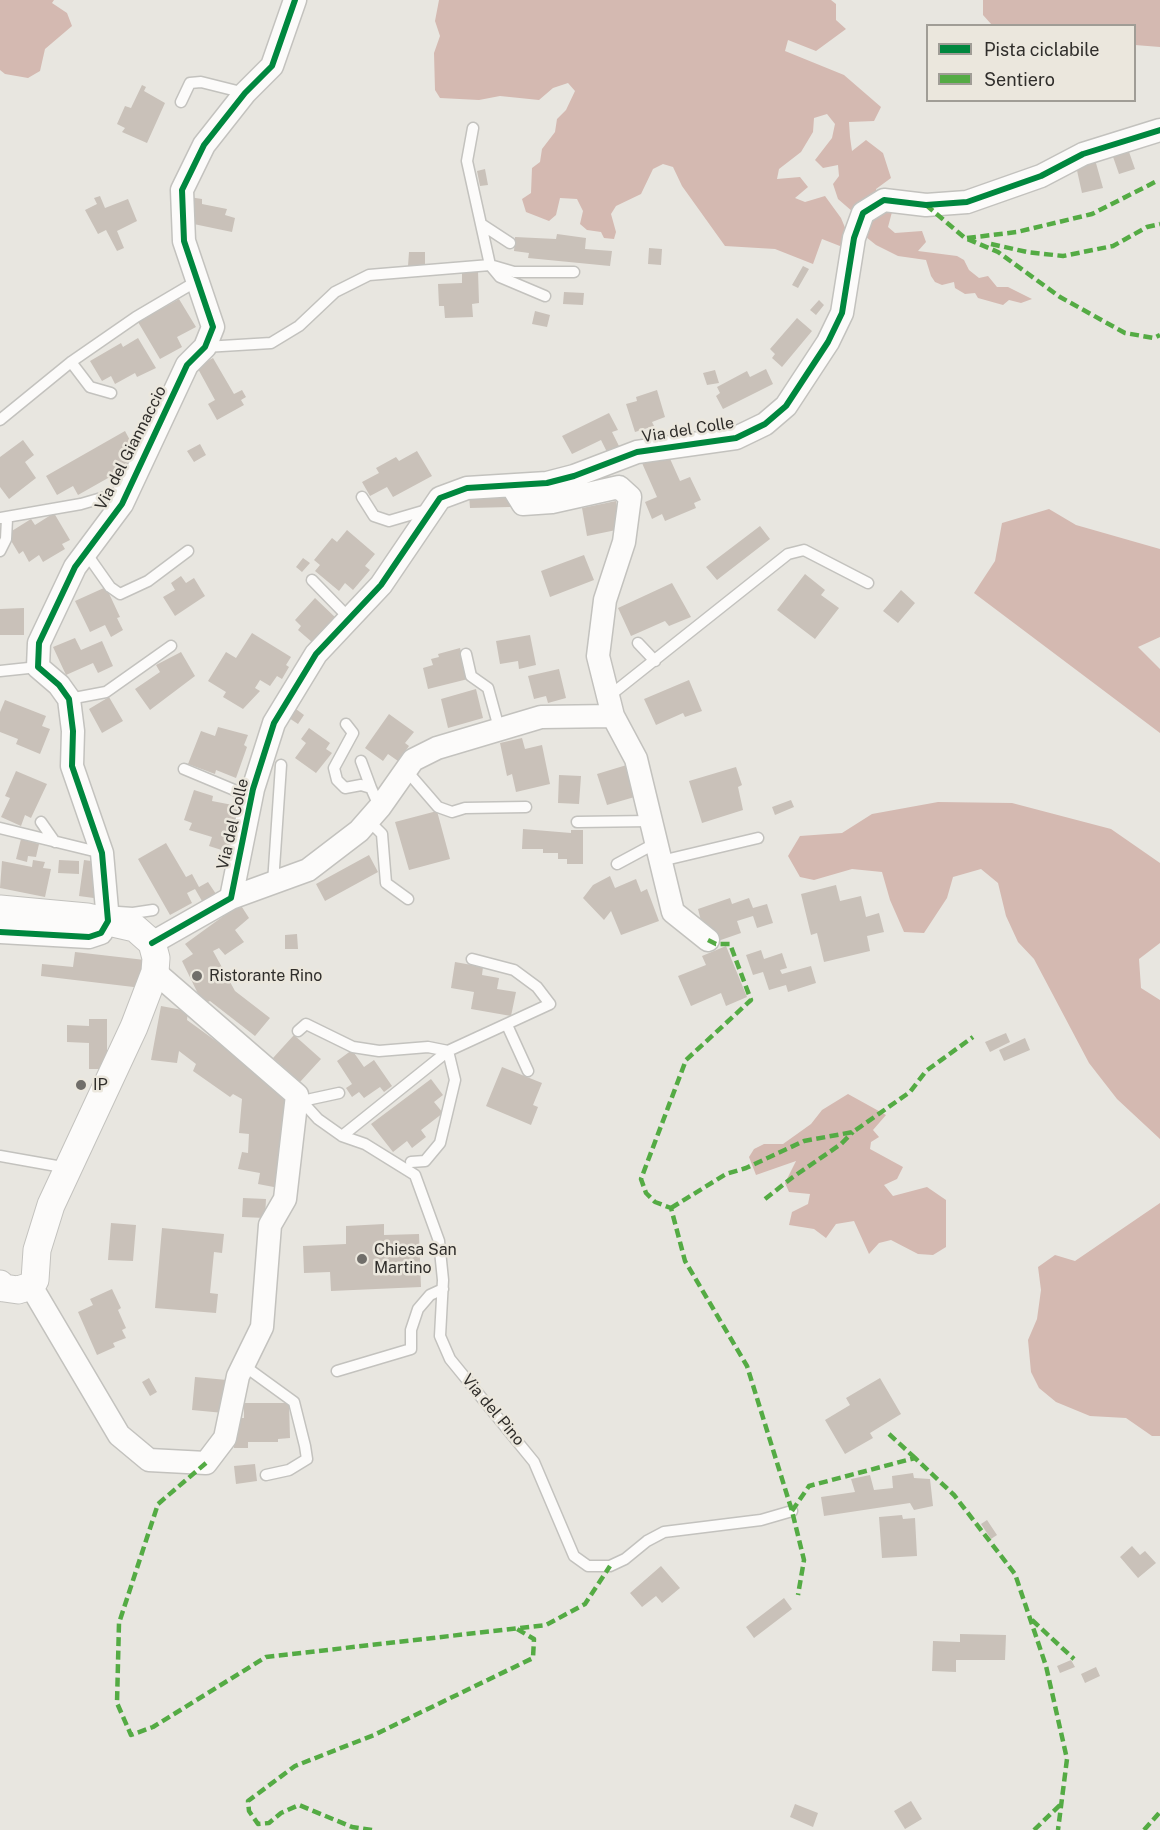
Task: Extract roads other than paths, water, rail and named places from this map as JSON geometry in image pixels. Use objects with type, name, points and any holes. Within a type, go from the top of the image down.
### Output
[{"type":"street","points":[[205,347],[213,327],[184,241],[182,190],[204,145],[245,93],[272,66],[295,0]]},
{"type":"street","name":"Via del Colle","points":[[231,898],[252,797],[284,695],[316,654],[381,585],[440,498],[466,488],[547,483],[637,452],[736,438],[765,424],[786,406],[828,342],[842,313],[854,238],[863,213],[884,200],[926,205],[967,202],[1041,177],[1083,154],[1160,130]]},
{"type":"street","name":"Via del Giannaccio","points":[[38,667],[39,643],[75,567],[122,504],[187,365],[205,347]]},
{"type":"street","points":[[512,486],[523,504],[552,502],[619,487],[630,497],[624,542],[605,600],[598,656],[611,706],[636,759],[672,912],[708,940]]},
{"type":"street","points":[[0,932],[89,937],[101,933],[107,916],[102,853],[72,766],[73,731],[69,699],[60,685],[38,667]]},
{"type":"street","points":[[152,943],[231,898],[308,870],[359,831],[373,805],[413,760],[436,748],[541,717],[611,706]]},
{"type":"street","points":[[0,909],[107,916],[135,928],[152,943],[156,958],[154,972],[134,1027],[70,1169],[51,1205],[37,1250],[35,1280],[31,1286],[18,1290],[4,1288],[0,1284]]},
{"type":"street","points":[[31,1286],[119,1435],[149,1460],[190,1464],[206,1463],[225,1438],[238,1376],[262,1327],[270,1225],[285,1199],[299,1098],[154,972]]},
{"type":"lane","points":[[181,102],[190,83],[201,82],[245,93]]},
{"type":"lane","points":[[473,128],[467,161],[490,265],[500,277],[545,296]]},
{"type":"lane","points":[[481,224],[510,243]]},
{"type":"lane","points":[[205,347],[271,343],[298,326],[335,292],[369,275],[490,265],[514,272],[574,272]]},
{"type":"lane","points":[[0,420],[71,362],[136,317],[197,281]]},
{"type":"lane","points":[[71,362],[90,387],[111,393]]},
{"type":"lane","points":[[0,551],[6,539],[4,519],[112,495],[131,482]]},
{"type":"lane","points":[[362,497],[374,516],[389,520],[433,508]]},
{"type":"lane","points":[[611,706],[655,661],[788,554],[804,550],[868,583]]},
{"type":"lane","points":[[86,552],[110,587],[120,594],[148,581],[188,551]]},
{"type":"lane","points":[[312,580],[349,618]]},
{"type":"lane","points":[[638,643],[655,661]]},
{"type":"lane","points":[[69,699],[106,692],[171,646]]},
{"type":"lane","points":[[466,654],[471,676],[488,687],[499,728]]},
{"type":"lane","points":[[0,671],[38,667]]},
{"type":"lane","points":[[346,724],[353,733],[334,768],[337,780],[345,788],[361,785],[373,805]]},
{"type":"lane","points":[[361,761],[382,834],[386,883],[408,899]]},
{"type":"lane","points":[[273,883],[281,765]]},
{"type":"lane","points":[[184,769],[252,797]]},
{"type":"lane","points":[[406,770],[438,807],[452,812],[465,808],[526,807]]},
{"type":"lane","points":[[577,822],[651,821]]},
{"type":"lane","points":[[41,822],[56,842]]},
{"type":"lane","points":[[0,828],[102,853]]},
{"type":"lane","points":[[617,864],[659,852],[758,838]]},
{"type":"lane","points":[[107,916],[153,910]]},
{"type":"lane","points":[[342,1136],[448,1051],[550,1004],[537,987],[514,970],[472,959]]},
{"type":"lane","points":[[298,1031],[306,1024],[353,1047],[379,1051],[429,1047],[448,1051]]},
{"type":"lane","points":[[507,1025],[528,1071]]},
{"type":"lane","points":[[411,1162],[425,1161],[440,1143],[455,1080],[448,1051]]},
{"type":"lane","points":[[299,1098],[339,1093]]},
{"type":"lane","name":"Via del Pino","points":[[299,1098],[318,1119],[342,1136],[365,1144],[415,1175],[432,1214],[439,1241],[442,1289],[440,1336],[450,1359],[534,1462],[574,1556],[588,1566],[610,1566],[626,1559],[647,1541],[664,1532],[761,1520],[792,1511]]},
{"type":"lane","points":[[0,1156],[70,1169]]},
{"type":"lane","points":[[337,1371],[411,1349],[411,1330],[418,1309],[430,1295],[442,1289]]},
{"type":"lane","points":[[243,1365],[294,1402],[305,1446],[307,1459],[289,1470],[266,1475]]},
{"type":"place","name":"Ristorante Rino","points":[[197,976]]},
{"type":"place","name":"IP","points":[[81,1085]]},
{"type":"place","name":"Chiesa San Martino","points":[[362,1259]]}]
